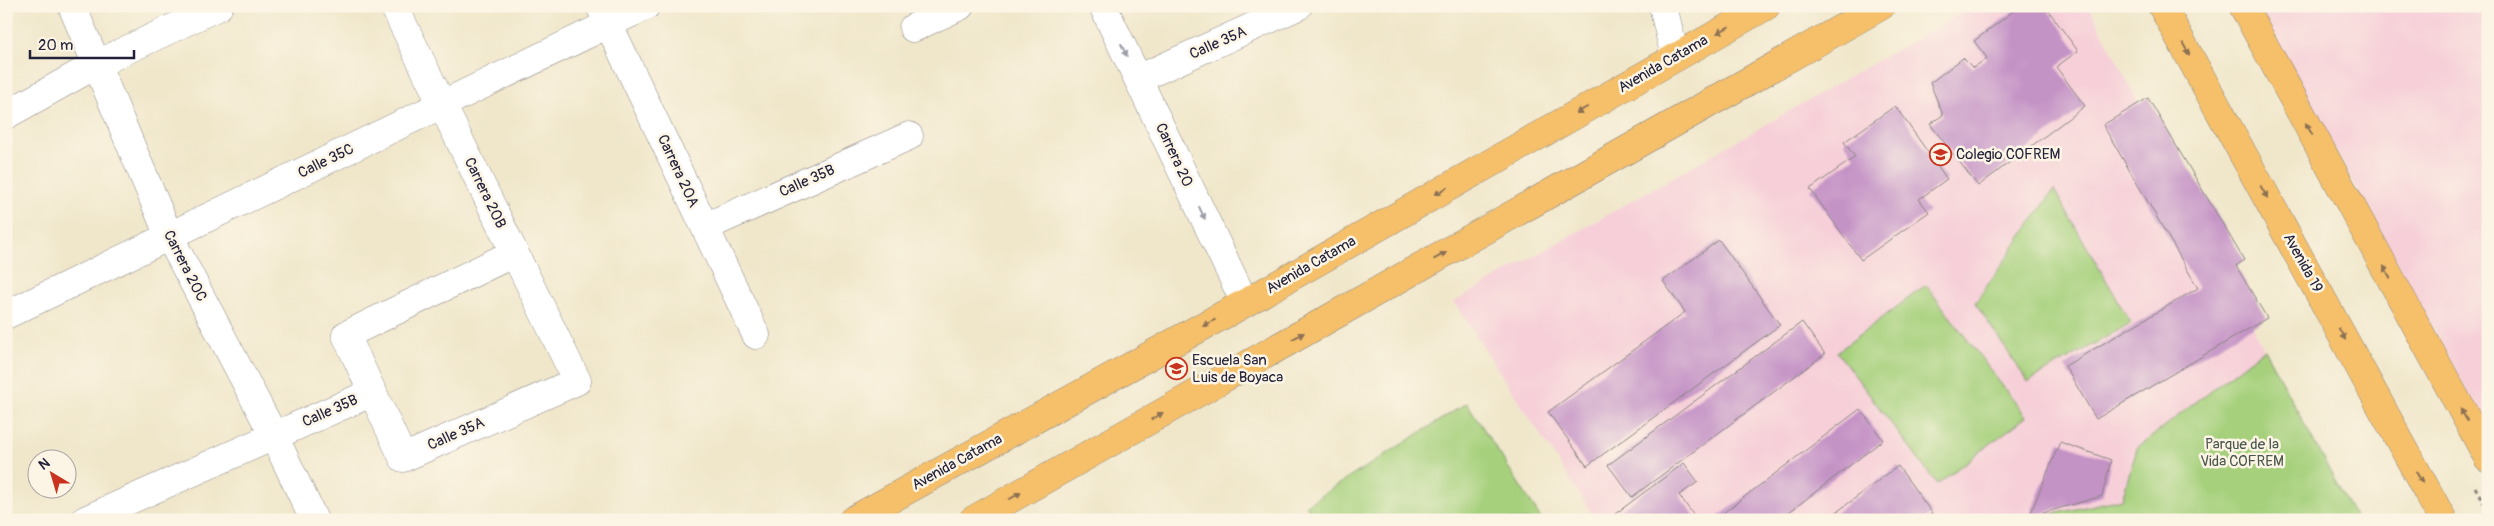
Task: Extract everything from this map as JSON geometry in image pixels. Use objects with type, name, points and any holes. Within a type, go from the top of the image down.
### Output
[{"type":"main road","name":"Avenida Catama","points":[[853,520],[1245,304],[1766,6]]},
{"type":"main road","points":[[973,520],[1881,6]]},
{"type":"main road","name":"Avenida 19","points":[[2162,6],[2443,520]]},
{"type":"main road","points":[[2242,6],[2488,458]]},
{"type":"street","name":"Carrera 20C","points":[[72,6],[169,236],[274,436],[314,520]]},
{"type":"street","points":[[6,115],[96,64],[219,6]]},
{"type":"street","name":"Carrera 20B","points":[[394,6],[576,381]]},
{"type":"street","name":"Calle 35C","points":[[6,315],[442,105],[604,15],[646,6]]},
{"type":"street","points":[[913,28],[960,6]]},
{"type":"street","name":"Carrera 20","points":[[1103,6],[1245,304]]},
{"type":"street","name":"Calle 35A","points":[[1138,79],[1298,6]]},
{"type":"street","points":[[1663,6],[1675,57]]},
{"type":"street","name":"Carrera 20A","points":[[604,15],[756,335]]},
{"type":"street","name":"Calle 35B","points":[[705,227],[909,136]]},
{"type":"street","name":"Calle 35B","points":[[85,520],[373,392],[346,335],[514,253]]},
{"type":"street","name":"Calle 35A","points":[[373,392],[403,458],[576,381]]},
{"type":"shaded area","name":"Colegio COFREM","points":[[1974,6],[2089,6],[2264,349],[2138,448],[2122,499],[2048,515],[2037,520],[1596,520],[1454,302]]},
{"type":"shaded area","points":[[2257,6],[2488,6],[2488,430]]},
{"type":"green space","points":[[2054,190],[2131,323],[2028,382],[1975,303]]},
{"type":"green space","points":[[1926,285],[2026,417],[1937,484],[1837,352]]},
{"type":"green space","name":"Parque de la Vida COFREM","points":[[2264,349],[2356,520],[2037,520],[2048,515],[2122,499],[2137,448]]},
{"type":"green space","points":[[1467,403],[1542,520],[1315,520],[1306,505]]},
{"type":"building","points":[[2020,6],[2045,6],[2078,51],[2056,67],[2085,106],[1978,186],[1930,124],[1943,115],[1930,83],[1963,58],[1973,68],[1987,58],[1974,41]]},
{"type":"building","points":[[2148,98],[2244,260],[2236,266],[2267,318],[2096,419],[2065,366],[2198,288],[2103,125]]},
{"type":"building","points":[[1895,106],[1947,179],[1919,199],[1929,212],[1861,260],[1810,189],[1855,157],[1844,142]]},
{"type":"building","points":[[1719,240],[1780,325],[1587,466],[1548,412],[1685,312],[1663,281]]},
{"type":"building","points":[[1802,322],[1825,354],[1632,497],[1608,465]]},
{"type":"building","points":[[1860,409],[1883,440],[1779,520],[1714,520]]},
{"type":"building","points":[[2060,442],[2111,460],[2102,496],[2029,517]]},
{"type":"building","points":[[1684,463],[1698,482],[1679,495],[1697,520],[1619,520],[1615,514]]},
{"type":"building","points":[[1898,466],[1932,513],[1923,520],[1826,520]]},
{"type":"place","name":"Colegio COFREM","points":[[1940,154]]},
{"type":"place","name":"Escuela San Luis de Boyaca","points":[[1176,369]]}]
